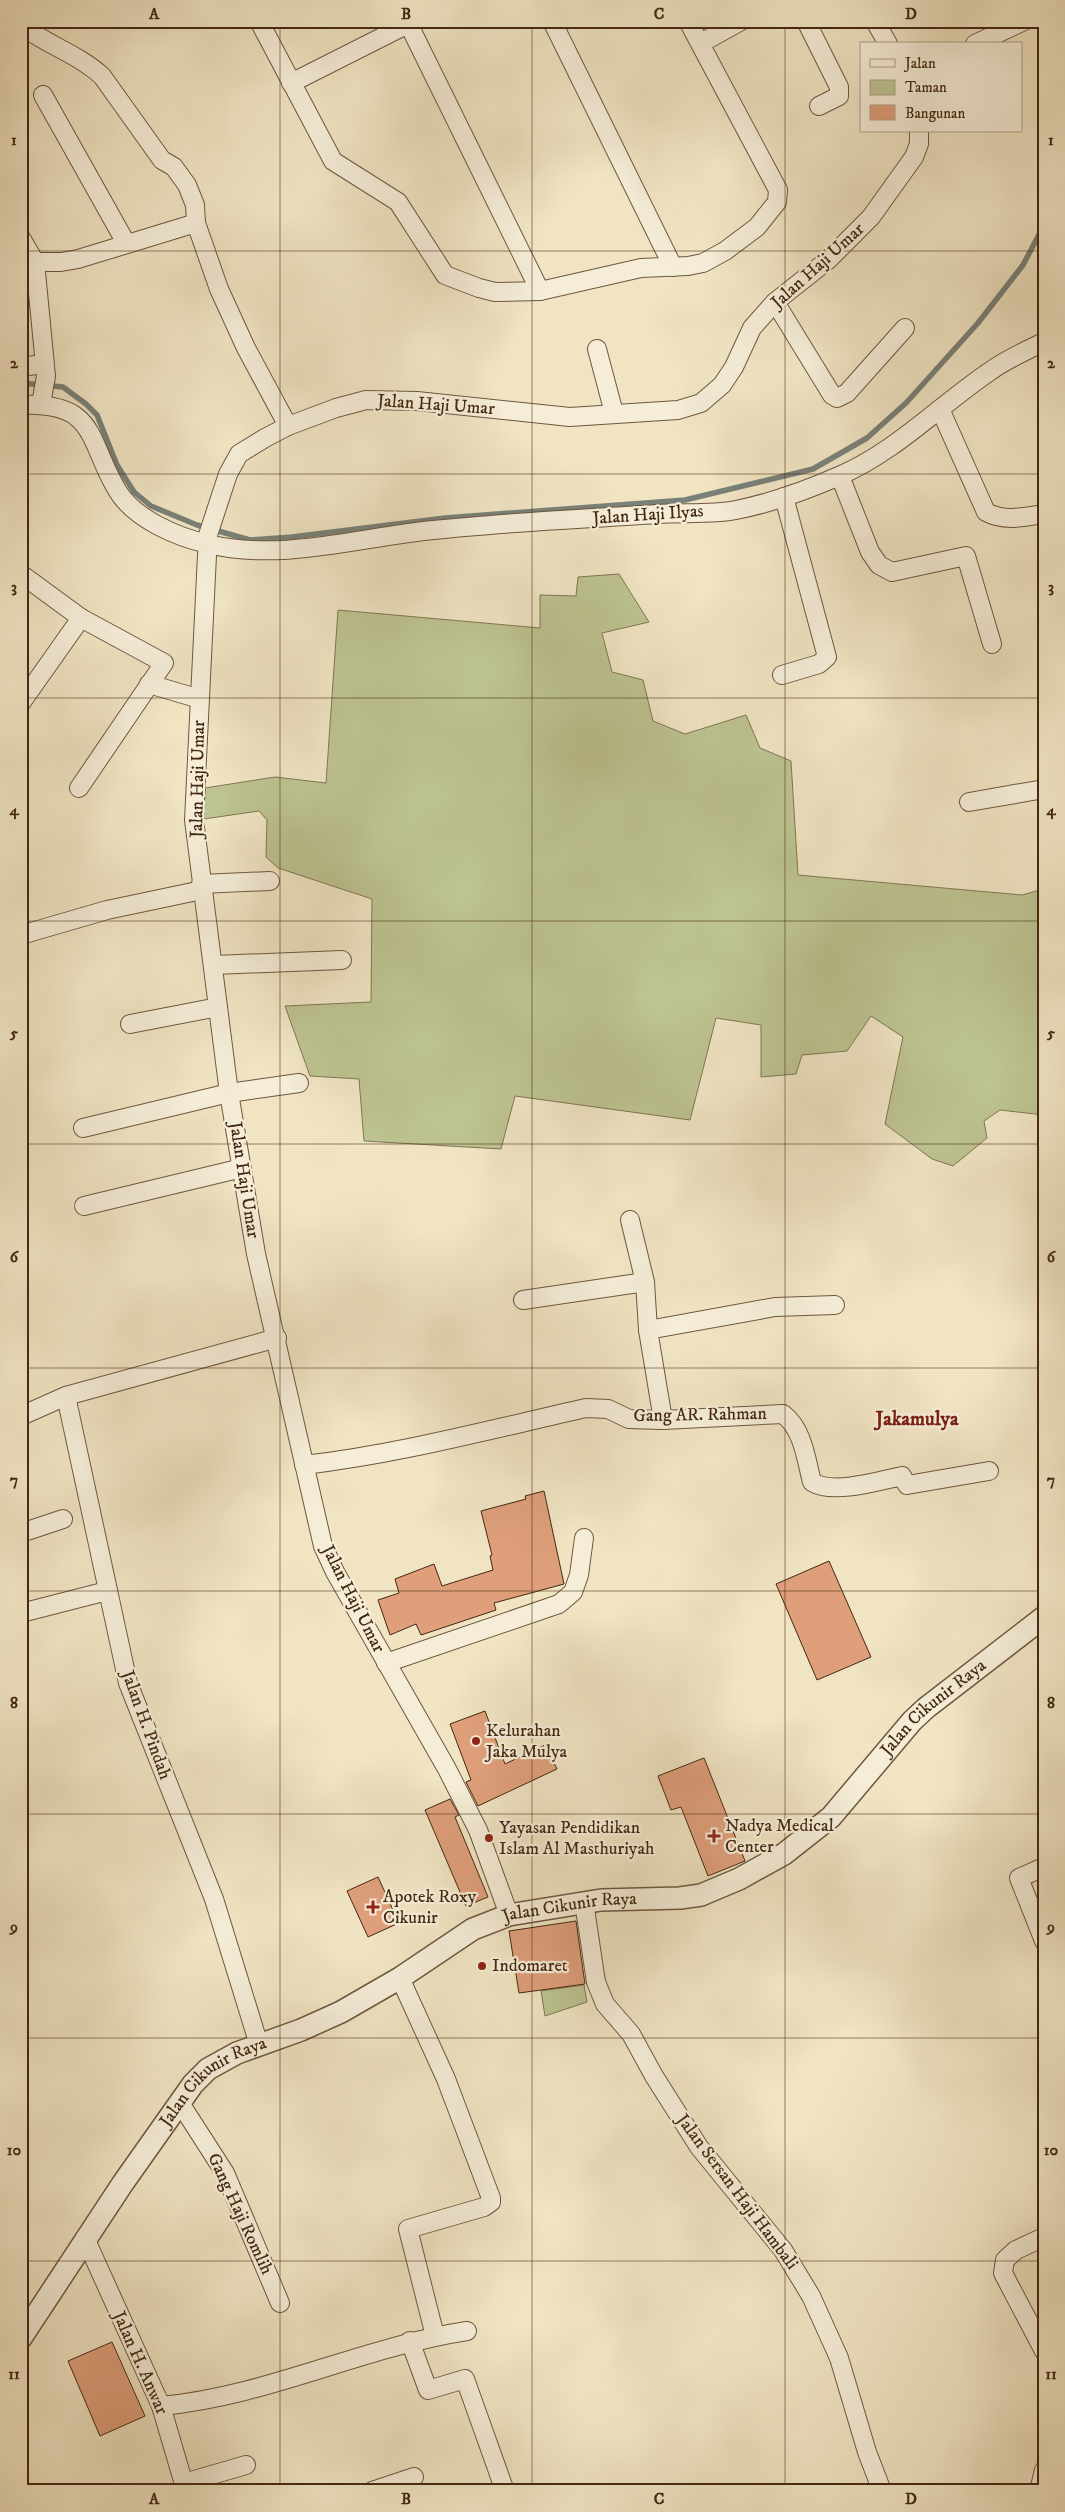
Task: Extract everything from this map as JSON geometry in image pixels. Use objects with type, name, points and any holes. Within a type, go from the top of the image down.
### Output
[{"type":"street","points":[[259,21],[333,161],[398,202],[445,275],[495,292],[540,291],[641,268],[673,267],[703,263],[725,251],[757,227],[772,209],[778,195],[778,190],[688,21]]},
{"type":"street","points":[[552,21],[673,267]]},
{"type":"street","points":[[701,44],[741,21]]},
{"type":"street","points":[[806,21],[839,87],[839,96],[819,106]]},
{"type":"street","points":[[875,21],[887,42]]},
{"type":"street","points":[[979,42],[1024,21]]},
{"type":"street","points":[[291,83],[410,22],[540,291]]},
{"type":"street","points":[[21,25],[85,62],[102,76],[162,160],[174,167],[183,178],[195,205],[196,223],[219,289],[246,348],[288,426]]},
{"type":"street","points":[[43,95],[83,170],[126,243]]},
{"type":"street","name":"Jalan Haji Umar","points":[[508,1915],[478,1830],[447,1769],[335,1572],[323,1546],[277,1338],[256,1254],[229,1093],[214,965],[201,887],[194,820],[209,533],[228,474],[239,454],[288,426],[350,403],[383,399],[570,416],[678,410],[701,402],[722,385],[734,367],[752,328],[775,302],[828,260],[871,218],[914,157],[919,144],[919,132]]},
{"type":"street","points":[[28,262],[61,262],[78,259],[196,223]]},
{"type":"street","points":[[21,238],[28,262],[44,370],[41,399]]},
{"type":"street","points":[[775,302],[832,395],[837,398],[844,396],[905,328]]},
{"type":"street","name":"Jalan Haji Ilyas","points":[[21,405],[41,399],[67,409],[84,423],[96,443],[118,492],[135,511],[163,528],[209,533],[256,551],[285,550],[434,530],[734,510],[784,497],[840,476],[874,458],[990,370],[1044,342]]},
{"type":"street","points":[[597,349],[614,414]]},
{"type":"street","points":[[21,367],[44,370]]},
{"type":"street","points":[[940,409],[986,512],[995,517],[1012,518],[1044,514]]},
{"type":"street","points":[[840,476],[870,552],[879,565],[892,572],[966,556],[992,644]]},
{"type":"street","points":[[782,675],[819,664],[827,657],[784,497]]},
{"type":"street","points":[[21,574],[81,618],[164,663],[79,788]]},
{"type":"street","points":[[21,703],[81,618]]},
{"type":"street","points":[[149,684],[200,699]]},
{"type":"street","points":[[969,802],[1044,789]]},
{"type":"street","points":[[21,935],[107,910],[201,887],[270,881]]},
{"type":"street","points":[[214,965],[342,960]]},
{"type":"street","points":[[130,1024],[218,1007]]},
{"type":"street","points":[[83,1128],[229,1093],[299,1083]]},
{"type":"street","points":[[84,1206],[242,1168]]},
{"type":"street","points":[[630,1220],[645,1282],[648,1330],[663,1420]]},
{"type":"street","points":[[523,1300],[645,1282]]},
{"type":"street","points":[[648,1330],[775,1307],[835,1305]]},
{"type":"street","points":[[21,1416],[66,1396],[277,1338]]},
{"type":"street","name":"Jalan H. Pindah","points":[[66,1396],[128,1683],[214,1899],[259,2045]]},
{"type":"street","name":"Gang AR. Rahman","points":[[304,1465],[376,1455],[586,1408],[608,1409],[629,1419],[663,1420],[782,1414],[791,1420],[797,1430],[812,1482],[820,1487],[843,1487],[902,1476],[907,1485],[989,1471]]},
{"type":"street","points":[[21,1533],[63,1519]]},
{"type":"street","points":[[386,1663],[559,1604],[573,1592],[579,1575],[584,1538]]},
{"type":"street","points":[[21,1613],[107,1591]]},
{"type":"street","name":"Jalan Cikunir Raya","points":[[21,2338],[85,2238],[193,2084],[208,2069],[237,2053],[341,2012],[400,1978],[473,1929],[508,1915],[584,1902],[680,1898],[701,1895],[739,1879],[784,1854],[831,1818],[912,1721],[926,1708],[1043,1620]]},
{"type":"street","points":[[1044,1867],[1019,1878],[1044,1941]]},
{"type":"street","name":"Jalan Sersan Haji Hambali","points":[[584,1902],[596,1982],[605,2004],[631,2034],[654,2076],[699,2146],[783,2250],[812,2296],[839,2358],[867,2452],[882,2491]]},
{"type":"street","points":[[400,1978],[446,2079],[492,2198],[491,2202],[484,2207],[408,2229],[435,2336]]},
{"type":"street","name":"Gang Haji Romlih","points":[[180,2103],[225,2173],[280,2303]]},
{"type":"street","points":[[1044,2237],[1016,2250],[1005,2260],[1003,2273],[1044,2351]]},
{"type":"street","name":"Jalan H. Anwar","points":[[85,2238],[161,2406],[185,2487]]},
{"type":"street","points":[[161,2406],[200,2403],[244,2393],[410,2342],[466,2331]]},
{"type":"street","points":[[410,2342],[428,2390],[465,2379],[505,2491]]},
{"type":"street","points":[[185,2487],[246,2465]]},
{"type":"street","points":[[1040,2491],[1044,2470]]},
{"type":"street","points":[[372,2491],[414,2477]]},
{"type":"green space","points":[[619,574],[649,622],[602,633],[612,672],[643,680],[653,721],[685,734],[746,715],[760,748],[791,761],[798,875],[1022,895],[1044,889],[1044,1115],[1000,1110],[984,1121],[987,1138],[953,1166],[932,1159],[885,1124],[903,1037],[871,1016],[847,1051],[802,1055],[796,1074],[761,1077],[761,1025],[716,1018],[690,1120],[515,1096],[501,1149],[364,1141],[359,1079],[310,1076],[285,1006],[371,1002],[372,899],[278,868],[266,857],[267,820],[259,811],[204,819],[205,788],[275,777],[326,783],[338,610],[540,628],[540,595],[576,596],[578,577]]},
{"type":"green space","points":[[584,1985],[587,2002],[545,2016],[541,1991]]},
{"type":"building","points":[[544,1491],[564,1584],[494,1603],[496,1610],[421,1635],[416,1624],[390,1635],[378,1600],[399,1593],[395,1579],[434,1564],[442,1586],[493,1570],[490,1556],[492,1555],[481,1511],[526,1499],[525,1496]]},
{"type":"building","points":[[829,1561],[871,1657],[817,1680],[776,1584]]},
{"type":"building","points":[[485,1711],[505,1764],[545,1745],[557,1769],[478,1806],[466,1782],[471,1780],[450,1724]]},
{"type":"building","name":"Nadya Medical Center","points":[[704,1758],[745,1861],[708,1876],[681,1807],[671,1810],[658,1776]]},
{"type":"building","points":[[450,1799],[459,1815],[455,1817],[488,1897],[466,1906],[425,1810]]},
{"type":"building","name":"Apotek Roxy Cikunir","points":[[378,1877],[399,1923],[368,1937],[347,1891]]},
{"type":"building","points":[[576,1921],[585,1984],[519,1993],[509,1931]]},
{"type":"building","points":[[112,2342],[145,2416],[100,2436],[68,2361]]},
{"type":"waterway","points":[[21,383],[63,387],[86,404],[97,415],[117,465],[134,492],[151,506],[197,525],[250,540],[292,537],[445,518],[685,500],[813,469],[867,438],[906,403],[978,323],[1023,265],[1044,225]]},
{"type":"place","name":"Kelurahan Jaka Mulya","points":[[476,1741]]},
{"type":"place","name":"Nadya Medical Center","points":[[714,1836]]},
{"type":"place","name":"Yayasan Pendidikan Islam Al Masthuriyah","points":[[489,1838]]},
{"type":"place","name":"Apotek Roxy Cikunir","points":[[373,1907]]},
{"type":"place","name":"Indomaret","points":[[482,1966]]},
{"type":"district","name":"Jakamulya","points":[[917,1419]]}]
